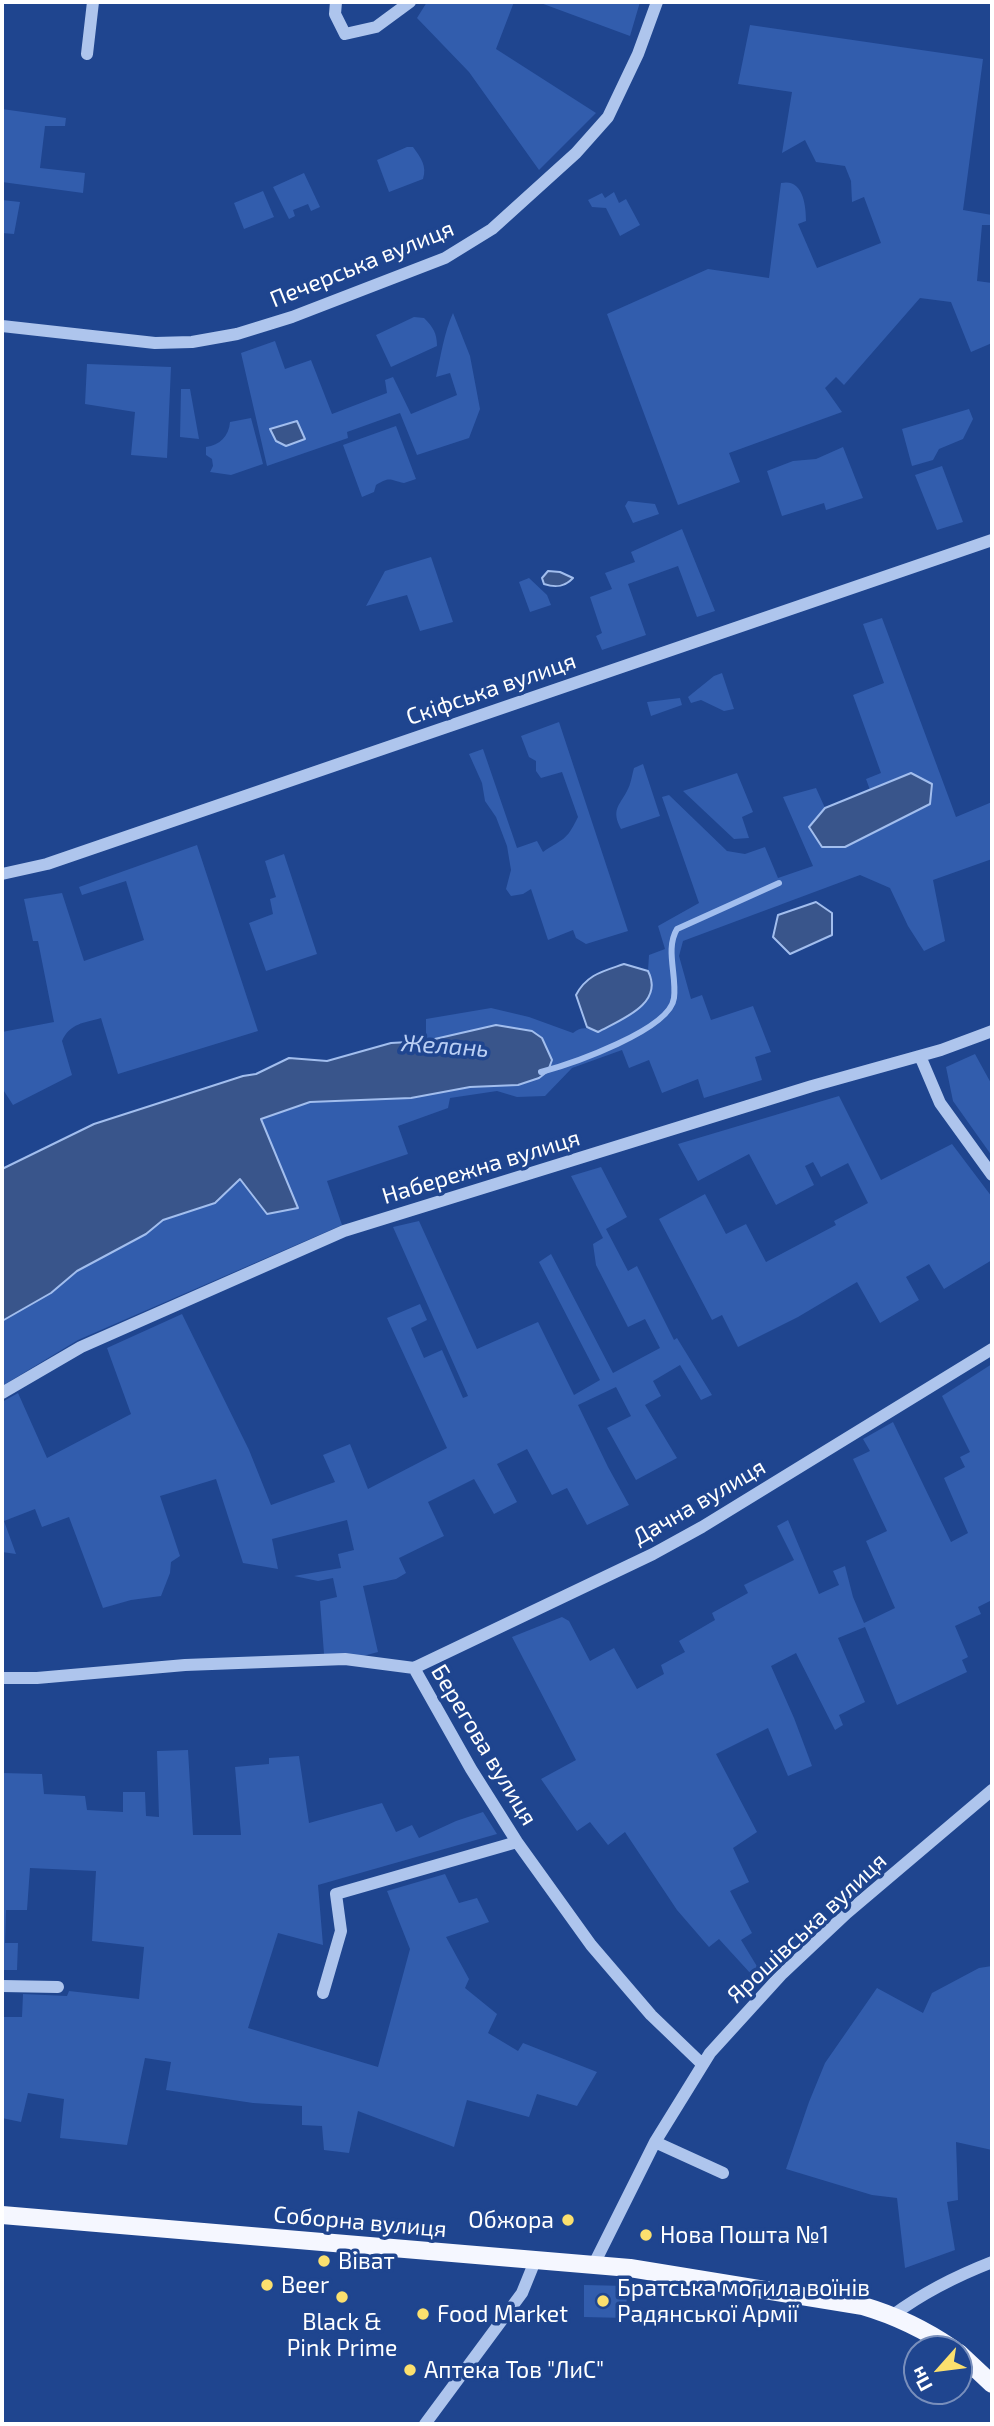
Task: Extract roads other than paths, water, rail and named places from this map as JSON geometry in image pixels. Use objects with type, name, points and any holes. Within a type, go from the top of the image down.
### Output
[{"type":"main road","name":"Соборна вулиця","points":[[2,2215],[630,2268],[845,2303],[893,2315],[931,2335]]},
{"type":"main road","points":[[973,2366],[992,2384]]},
{"type":"street","points":[[87,54],[93,2]]},
{"type":"street","points":[[336,2],[335,13],[345,34],[376,27],[410,2]]},
{"type":"street","name":"Печерська вулиця","points":[[2,326],[155,343],[192,342],[237,334],[292,317],[445,258],[492,229],[576,153],[608,117],[638,54],[657,2]]},
{"type":"street","name":"Скіфська вулиця","points":[[2,874],[47,864],[992,540]]},
{"type":"street","name":"Набережна вулиця","points":[[2,1393],[81,1347],[344,1231],[812,1086],[941,1050],[992,1031]]},
{"type":"street","points":[[920,1056],[940,1102],[992,1175]]},
{"type":"street","name":"Дачна вулиця","points":[[414,1668],[653,1554],[702,1527],[992,1349]]},
{"type":"street","name":"Берегова вулиця","points":[[2,1678],[37,1678],[185,1665],[345,1659],[414,1668],[471,1769],[517,1842],[591,1945],[651,2015],[702,2064]]},
{"type":"street","name":"Ярошівська вулиця","points":[[594,2264],[655,2142],[702,2064],[790,1966],[847,1913],[992,1790]]},
{"type":"street","points":[[323,1993],[341,1931],[336,1894],[517,1842]]},
{"type":"street","points":[[2,1986],[58,1987]]},
{"type":"street","points":[[655,2142],[723,2173]]},
{"type":"street","points":[[425,2424],[522,2293],[535,2261]]},
{"type":"street","points":[[893,2315],[937,2286],[992,2262]]},
{"type":"water","points":[[297,421],[305,439],[286,446],[276,441],[270,429]]},
{"type":"water","points":[[548,571],[560,572],[573,578],[563,585],[544,584],[542,578]]},
{"type":"water","points":[[911,773],[932,784],[930,804],[845,847],[822,847],[809,827],[825,808]]},
{"type":"water","points":[[816,902],[832,913],[832,935],[790,954],[773,937],[778,915]]},
{"type":"water","points":[[624,964],[648,971],[652,983],[645,1002],[628,1016],[598,1032],[587,1027],[576,995],[580,988],[603,971]]},
{"type":"water","points":[[496,1025],[532,1031],[542,1038],[552,1060],[548,1071],[539,1078],[518,1085],[470,1087],[411,1098],[310,1102],[261,1119],[298,1208],[267,1214],[240,1179],[215,1203],[163,1220],[146,1234],[77,1271],[51,1293],[2,1321],[2,1169],[94,1124],[256,1074],[289,1058],[327,1061],[391,1043],[426,1041]]},
{"type":"waterway","name":"Желань","points":[[541,1072],[595,1054],[656,1022],[668,1010],[674,998],[672,945],[677,929],[779,883]]},
{"type":"place","name":"Обжора","points":[[568,2220]]},
{"type":"place","name":"Нова Пошта №1","points":[[646,2235]]},
{"type":"place","name":"Віват","points":[[324,2261]]},
{"type":"place","name":"Beer","points":[[267,2285]]},
{"type":"place","name":"Black & Pink Prime","points":[[342,2297]]},
{"type":"place","name":"Братська могила воїнів Радянської Армії","points":[[603,2301]]},
{"type":"place","name":"Food Market","points":[[423,2314]]},
{"type":"place","name":"Аптека Тов \"ЛиС\"","points":[[410,2370]]}]
